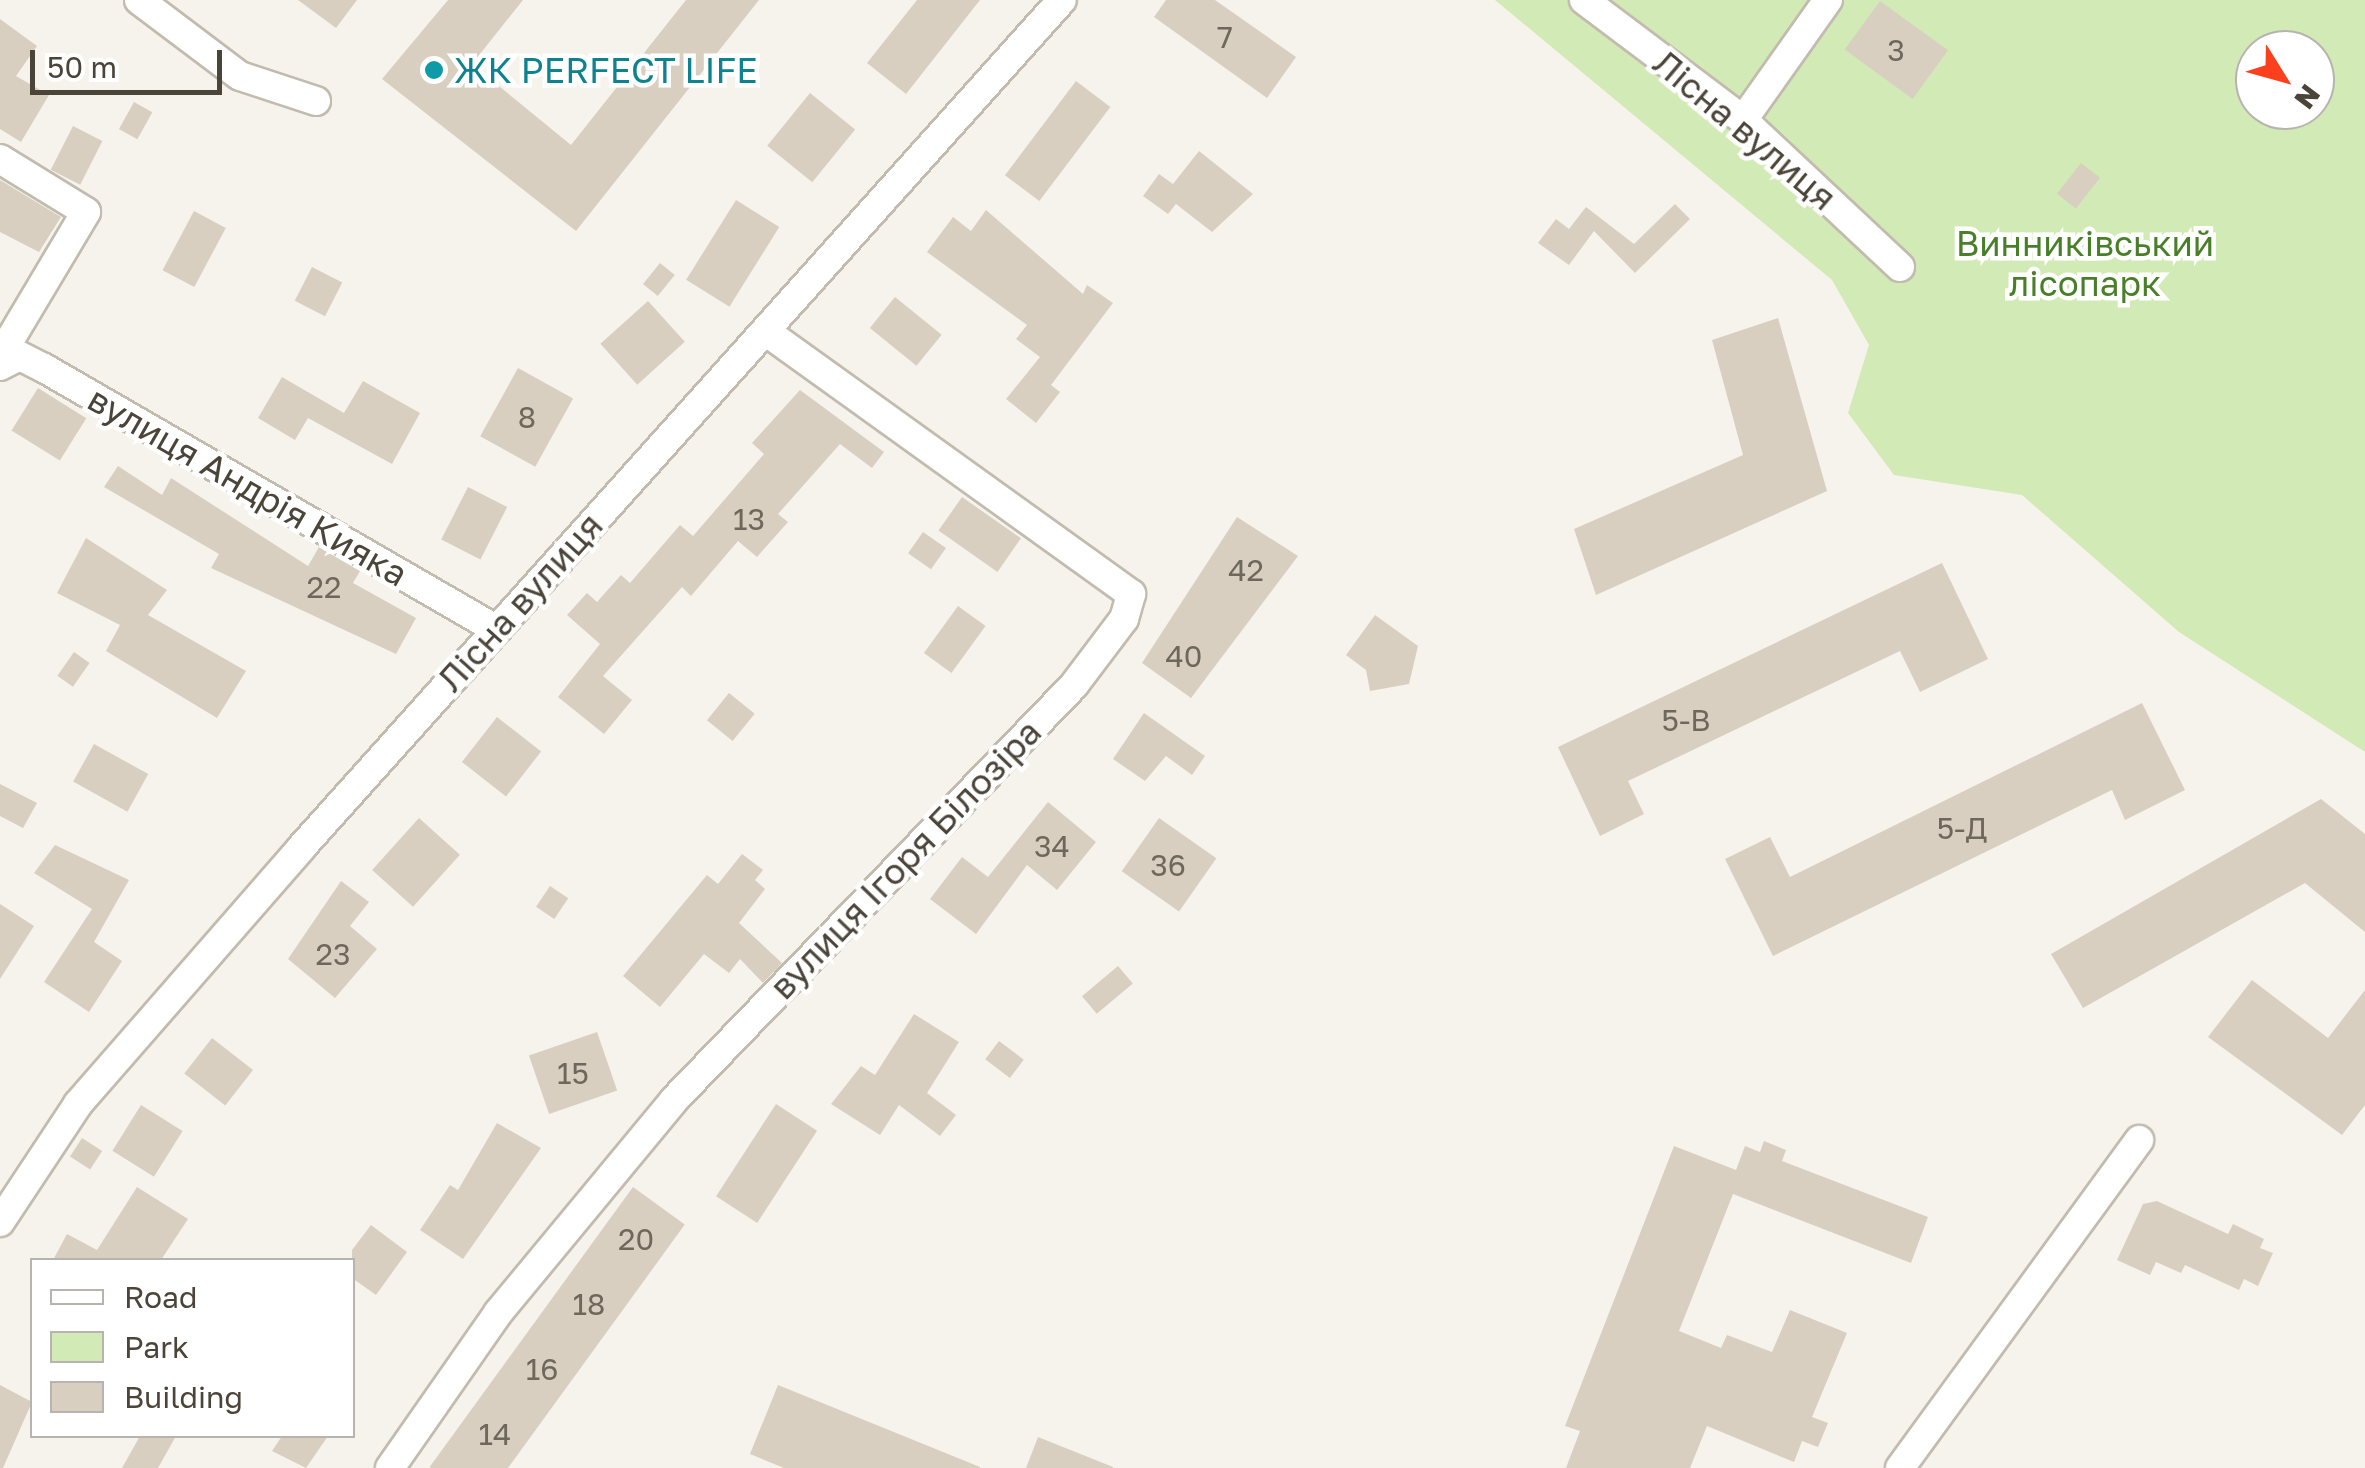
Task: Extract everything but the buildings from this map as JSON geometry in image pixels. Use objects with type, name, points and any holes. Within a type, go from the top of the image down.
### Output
[{"type":"street","points":[[139,0],[240,76],[316,102]]},
{"type":"street","name":"Лісна вулиця","points":[[5,1203],[78,1104],[494,628],[768,333],[1062,0]]},
{"type":"street","name":"Лісна вулиця","points":[[1584,0],[1743,120],[1900,267]]},
{"type":"street","points":[[1743,120],[1828,0]]},
{"type":"street","points":[[0,159],[86,212],[0,356]]},
{"type":"street","name":"вулиця Ігоря Білозіра","points":[[390,1468],[498,1313],[674,1100],[1074,686],[1124,619],[1130,594],[768,333]]},
{"type":"street","name":"вулиця Андрія Кияка","points":[[0,366],[20,356],[44,368],[494,628]]},
{"type":"street","points":[[1900,1468],[2139,1140]]},
{"type":"green space","name":"Винниківський лісопарк","points":[[1495,0],[2365,0],[2365,752],[2179,632],[2022,495],[1894,475],[1848,413],[1869,345],[1832,280]]},
{"type":"place","name":"ЖК PERFECT LIFE","points":[[434,70]]}]
